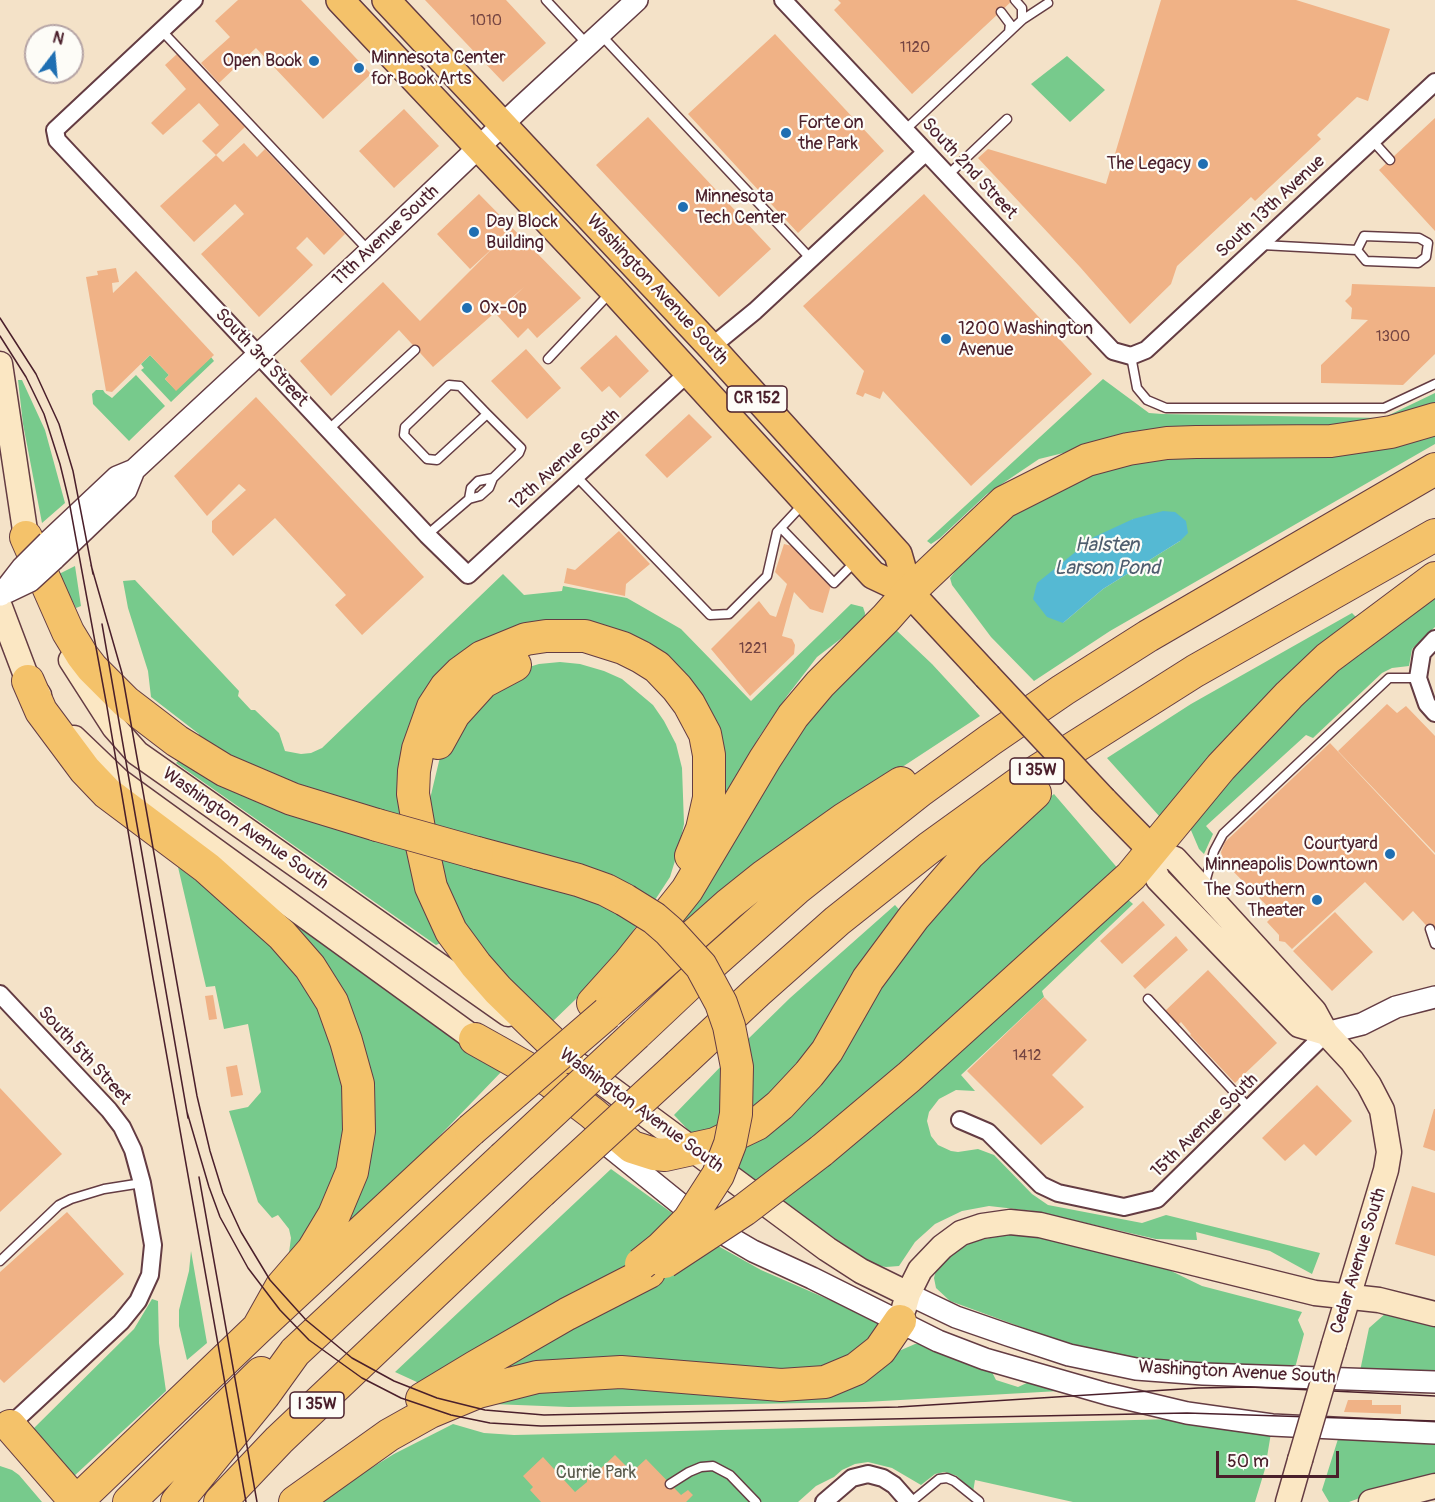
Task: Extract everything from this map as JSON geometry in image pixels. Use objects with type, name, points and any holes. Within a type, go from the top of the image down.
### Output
[{"type":"highway","points":[[600,1008],[647,940],[687,890],[793,716],[820,684],[909,592],[1004,502],[1087,460],[1128,449],[1167,443],[1298,442],[1362,437],[1391,432],[1435,419]]},
{"type":"highway","name":"I 35W","points":[[177,1502],[296,1352],[688,985],[824,866],[921,790],[1063,690],[1148,636],[1435,470]]},
{"type":"highway","name":"I 35W","points":[[220,1502],[279,1440],[540,1192],[828,929],[929,848],[1026,778],[1142,704],[1204,666],[1435,535]]},
{"type":"highway","points":[[43,546],[68,632],[82,655],[126,702],[194,753],[238,777],[292,799],[377,825],[578,880],[606,890],[654,918],[701,966],[721,1003],[732,1036],[737,1067],[737,1099],[730,1144],[718,1175],[689,1220],[645,1268]]},
{"type":"highway","points":[[294,1502],[321,1473],[378,1428],[475,1367],[744,1210],[821,1151],[909,1077],[1122,884],[1153,851],[1221,767],[1289,695],[1328,658],[1435,578]]},
{"type":"highway","points":[[567,1056],[498,990],[476,965],[451,931],[431,887],[422,846],[424,791],[435,750],[453,714],[483,682],[520,663],[559,655],[579,656],[611,665],[642,682],[660,699],[682,735],[691,758],[696,796],[693,833],[681,875],[647,940]]},
{"type":"highway","points":[[28,681],[41,711],[62,741],[107,793],[207,868],[282,935],[310,967],[332,1002],[346,1041],[358,1084],[359,1131],[352,1172],[334,1215],[313,1250],[281,1287],[258,1328]]},
{"type":"highway","points":[[2,1430],[35,1468],[76,1502],[600,1008],[798,851],[890,789],[1063,690]]},
{"type":"highway","points":[[476,1039],[550,1081],[632,1147],[665,1155],[695,1150],[744,1132],[780,1105],[809,1074],[827,1051],[868,979],[891,947],[969,854],[1080,753],[1142,704]]},
{"type":"highway","points":[[294,1502],[389,1435],[430,1412],[478,1392],[537,1377],[610,1372],[782,1385],[825,1382],[856,1368],[880,1350],[904,1308]]},
{"type":"highway","points":[[248,1502],[415,1310]]},
{"type":"highway","points":[[129,1502],[257,1375],[296,1352]]},
{"type":"highway","points":[[35,1468],[52,1502]]},
{"type":"main road","name":"Washington Avenue South","points":[[340,0],[613,290],[873,576],[909,592],[1102,800],[1153,851],[1175,859],[1314,1011],[1326,1033]]},
{"type":"main road","name":"Washington Avenue South","points":[[386,0],[711,347],[898,554],[909,592]]},
{"type":"main road","points":[[613,290],[647,314],[675,341],[695,347],[711,347]]},
{"type":"main road","points":[[0,364],[43,546]]},
{"type":"main road","points":[[688,373],[714,376],[728,382],[799,446]]},
{"type":"main road","name":"Washington Avenue South","points":[[43,546],[51,618],[69,657],[114,728],[137,753],[567,1056],[827,1249],[861,1271],[904,1308]]},
{"type":"main road","name":"Washington Avenue South","points":[[0,599],[28,681],[70,734],[119,781],[476,1039]]},
{"type":"main road","name":"CR 152","points":[[1153,851],[1153,867],[1158,879],[1299,1024],[1326,1033]]},
{"type":"main road","name":"Cedar Avenue South","points":[[1288,1502],[1386,1170],[1389,1152],[1382,1110],[1369,1085],[1352,1061],[1326,1033]]},
{"type":"main road","points":[[904,1308],[920,1270],[942,1247],[961,1233],[982,1226],[1010,1222],[1040,1225],[1315,1293],[1379,1300],[1435,1314]]},
{"type":"main road","points":[[1371,1502],[1435,1486]]},
{"type":"street","points":[[162,31],[194,0]]},
{"type":"street","name":"South 2nd Street","points":[[783,0],[1113,351],[1131,356]]},
{"type":"street","name":"11th Avenue South","points":[[0,599],[30,581],[43,546],[126,490],[134,470],[634,1]]},
{"type":"street","name":"South 3rd Street","points":[[162,31],[55,130],[57,140],[427,535],[468,575]]},
{"type":"street","name":"South 13th Avenue","points":[[1131,356],[1146,350],[1435,81]]},
{"type":"street","points":[[711,347],[755,311],[926,152]]},
{"type":"street","name":"12th Avenue South","points":[[468,575],[688,373]]},
{"type":"street","points":[[1435,639],[1422,653],[1418,678],[1427,704],[1435,713]]},
{"type":"street","name":"South 5th Street","points":[[0,994],[115,1118],[133,1150],[142,1183],[153,1245],[152,1264],[146,1287],[121,1322],[2,1430]]},
{"type":"street","points":[[1326,1033],[1362,1024],[1396,1007],[1435,997]]},
{"type":"street","name":"15th Avenue South","points":[[960,1120],[988,1132],[1041,1185],[1058,1193],[1124,1207],[1157,1199],[1326,1033]]},
{"type":"street","name":"Washington Avenue South","points":[[476,1039],[700,1220],[747,1247],[904,1308],[956,1317],[1069,1355],[1136,1369],[1203,1374],[1435,1382]]},
{"type":"street","name":"Washington Avenue South","points":[[904,1308],[938,1341],[985,1359],[1097,1392],[1187,1413],[1272,1425],[1435,1433]]},
{"type":"street","points":[[824,1502],[852,1478],[868,1474],[888,1482],[910,1502]]},
{"type":"lane","points":[[546,0],[594,40],[812,259]]},
{"type":"lane","points":[[1015,0],[1022,8],[1022,20]]},
{"type":"lane","points":[[905,130],[1022,20],[1048,3]]},
{"type":"lane","points":[[1000,12],[1010,24],[1009,32]]},
{"type":"lane","points":[[162,31],[369,252]]},
{"type":"lane","points":[[948,175],[1007,119]]},
{"type":"lane","points":[[1372,140],[1390,160]]},
{"type":"lane","points":[[1258,245],[1357,250],[1366,261],[1418,263],[1426,257],[1428,243],[1419,238],[1364,236],[1357,250]]},
{"type":"lane","points":[[548,359],[613,290]]},
{"type":"lane","points":[[328,430],[415,350]]},
{"type":"lane","points":[[1131,356],[1137,388],[1147,400],[1166,408],[1384,408],[1435,384]]},
{"type":"lane","points":[[427,535],[469,499],[471,488],[478,481],[493,478],[519,453],[521,448],[460,386],[448,385],[405,427],[404,435],[427,459],[437,460],[487,414]]},
{"type":"lane","points":[[576,476],[710,615],[729,614],[766,576],[777,532],[807,501]]},
{"type":"lane","points":[[782,528],[834,583],[859,559]]},
{"type":"lane","points":[[1203,889],[1214,850],[1222,834],[1389,678],[1418,678]]},
{"type":"lane","points":[[1430,930],[1435,944]]},
{"type":"lane","points":[[1148,999],[1250,1109]]},
{"type":"lane","points":[[0,1261],[59,1205],[104,1189],[142,1183]]},
{"type":"lane","points":[[670,1484],[689,1472],[701,1467],[713,1466],[730,1475],[750,1500]]},
{"type":"lane","points":[[910,1502],[939,1479],[947,1478],[979,1501]]},
{"type":"green space","points":[[1067,56],[1105,90],[1070,122],[1031,84]]},
{"type":"green space","points":[[150,355],[169,375],[165,379],[176,390],[211,357],[214,361],[171,402],[141,370],[144,368],[141,364]]},
{"type":"green space","points":[[136,375],[165,406],[129,441],[93,404],[92,394],[96,390],[103,390],[112,398]]},
{"type":"green space","points":[[1103,379],[1149,413],[1383,418],[1435,393],[1435,413],[1391,426],[1128,437],[1039,459],[987,494],[940,538],[931,544],[927,541]]},
{"type":"green space","points":[[18,380],[22,380],[45,430],[65,503],[42,523],[23,424]]},
{"type":"green space","points":[[1435,428],[1435,444],[1110,631],[1034,681],[991,637],[952,585],[950,578],[961,564],[1025,504],[1106,465]],"holes":[[[1133,519],[1180,541],[1103,589],[1063,623]]]},
{"type":"green space","points":[[75,566],[81,606],[76,608],[59,574]]},
{"type":"green space","points":[[503,574],[524,595],[562,591],[563,586],[627,598],[681,629],[751,701],[851,604],[863,607],[864,624],[817,657],[759,737],[727,798],[717,795],[716,765],[622,640],[467,661],[409,822],[299,792],[196,744],[199,734],[151,697],[148,671],[128,608],[123,581],[135,580],[239,691],[238,696],[251,710],[255,710],[279,733],[285,751],[301,754],[322,748]]},
{"type":"green space","points":[[1435,582],[1435,627],[1412,649],[1409,666],[1392,668],[1382,673],[1313,738],[1306,735],[1206,826],[1213,834],[1204,854],[1199,849],[1190,828],[1237,757]]},
{"type":"green space","points":[[1352,613],[1357,618],[1160,817],[1107,758],[1191,704]]},
{"type":"green space","points":[[895,629],[932,664],[980,716],[861,794],[687,927],[675,915],[792,734]]},
{"type":"green space","points":[[560,662],[580,664],[622,679],[653,705],[676,744],[682,768],[684,824],[670,877],[655,900],[429,828],[429,803],[441,753],[463,714],[522,669],[539,664]]},
{"type":"green space","points":[[182,757],[410,844],[441,943],[436,945],[176,763]]},
{"type":"green space","points":[[1054,794],[1120,871],[949,1023],[758,1186],[735,1168],[741,1144],[760,1139],[778,1128],[827,1075],[850,1044],[844,1040],[872,995],[996,838]]},
{"type":"green space","points":[[430,848],[575,887],[640,919],[628,940],[604,972],[549,1025],[470,947]]},
{"type":"green space","points":[[178,867],[230,906],[303,970],[349,1090],[337,1192],[288,1260],[291,1238],[289,1229],[278,1215],[272,1218],[258,1202],[229,1111],[248,1107],[261,1092],[248,1024],[224,1029],[215,986],[206,987]]},
{"type":"green space","points":[[1123,895],[1133,904],[1042,991],[1044,997],[961,1075],[975,1091],[956,1090],[939,1099],[929,1112],[927,1121],[931,1136],[938,1145],[951,1151],[978,1149],[994,1155],[1032,1194],[1048,1205],[1142,1223],[1166,1215],[1320,1253],[1312,1274],[1270,1251],[1196,1232],[1197,1240],[1156,1239],[1033,1211],[989,1206],[962,1211],[935,1224],[915,1242],[899,1266],[886,1267],[875,1265],[779,1201]]},
{"type":"green space","points":[[895,905],[906,917],[784,1085],[747,1111],[746,1041],[790,998]]},
{"type":"green space","points":[[286,916],[504,1069],[342,1237],[367,1103],[280,924]]},
{"type":"green space","points":[[726,1061],[724,1125],[693,1135],[674,1115]]},
{"type":"green space","points":[[611,1169],[679,1218],[633,1261],[419,1383],[395,1372]]},
{"type":"green space","points":[[1016,1234],[1038,1237],[1161,1266],[1202,1286],[1302,1312],[1298,1320],[1304,1334],[1295,1368],[1154,1361],[1068,1348],[1032,1331],[950,1301],[936,1288],[934,1278],[936,1270],[955,1252],[972,1242]]},
{"type":"green space","points":[[711,1242],[761,1270],[885,1324],[887,1329],[826,1372],[474,1378]]},
{"type":"green space","points":[[191,1251],[207,1343],[187,1360],[179,1326],[179,1310],[189,1271]]},
{"type":"green space","points":[[152,1299],[158,1301],[159,1343],[166,1391],[73,1477],[30,1432],[134,1329]]},
{"type":"green space","points":[[1386,1313],[1435,1325],[1435,1373],[1360,1371],[1369,1328]]},
{"type":"green space","points":[[915,1344],[926,1344],[990,1368],[996,1380],[1018,1387],[1029,1382],[1059,1391],[865,1402],[569,1407],[492,1404],[564,1380],[793,1397]]},
{"type":"green space","name":"Currie Park","points":[[1176,1419],[1271,1433],[1265,1469],[1255,1502],[1073,1502],[975,1480],[973,1492],[957,1476],[945,1472],[935,1474],[921,1485],[892,1468],[868,1462],[855,1464],[842,1470],[816,1486],[798,1502],[323,1502],[350,1481],[394,1454],[453,1424],[484,1433],[514,1435]]},
{"type":"green space","points":[[1338,1439],[1435,1442],[1435,1479],[1349,1502],[1329,1502],[1322,1490]]},
{"type":"green space","points":[[0,1466],[19,1475],[42,1502],[0,1502]]},
{"type":"water","name":"Halsten Larson Pond","points":[[1163,511],[1175,512],[1186,521],[1188,533],[1180,541],[1103,589],[1063,623],[1047,617],[1033,599],[1037,583],[1094,537],[1133,519]]},
{"type":"building","points":[[238,0],[301,0],[371,74],[323,119],[256,48],[219,83],[201,63],[230,37],[215,21]]},
{"type":"building","points":[[425,0],[506,0],[546,43],[503,82]]},
{"type":"building","points":[[838,0],[1013,0],[912,94],[834,10],[841,3]]},
{"type":"building","name":"The Legacy","points":[[1161,0],[1296,0],[1390,29],[1368,101],[1357,97],[1317,135],[1321,139],[1255,201],[1251,197],[1177,266],[1171,284],[1130,324],[978,158],[988,149],[1106,184]]},
{"type":"building","name":"Forte on the Park","points":[[775,34],[884,151],[798,233],[688,114]]},
{"type":"building","points":[[177,54],[245,127],[216,155],[202,141],[219,125],[199,103],[163,135],[151,123],[186,89],[165,65]]},
{"type":"building","points":[[404,109],[439,146],[394,188],[359,151]]},
{"type":"building","name":"Minnesota Tech Center","points":[[648,117],[771,249],[719,297],[596,165]]},
{"type":"building","points":[[1435,118],[1435,231],[1379,170]]},
{"type":"building","points":[[244,143],[257,157],[265,149],[345,234],[324,255],[307,237],[296,248],[313,265],[259,317],[201,254],[244,214],[235,204],[194,242],[160,206],[216,155],[223,162]]},
{"type":"building","name":"Ox-Op","points":[[479,194],[581,298],[537,338],[528,328],[518,338],[496,314],[524,287],[433,367],[399,330],[331,396],[300,361],[383,282],[420,321],[496,245],[470,269],[437,234]]},
{"type":"building","name":"1200 Washington Avenue","points":[[924,194],[1092,374],[971,486],[883,391],[880,399],[865,393],[863,397],[856,394],[864,371],[803,306]]},
{"type":"building","points":[[116,268],[119,282],[112,283],[113,293],[136,271],[214,355],[176,391],[165,379],[169,375],[150,355],[112,392],[106,391],[86,277],[98,275],[97,271]]},
{"type":"building","points":[[1352,284],[1435,287],[1435,354],[1403,385],[1321,383],[1321,365],[1368,320],[1351,319],[1352,308],[1345,301],[1351,295]]},
{"type":"building","points":[[616,335],[649,371],[620,398],[609,386],[602,392],[580,368]]},
{"type":"building","points":[[526,349],[561,388],[527,419],[491,381]]},
{"type":"building","points":[[256,397],[424,577],[362,635],[335,605],[346,595],[275,518],[233,556],[212,532],[212,521],[246,490],[239,484],[207,516],[174,476]]},
{"type":"building","points":[[689,414],[712,437],[667,478],[645,455]]},
{"type":"building","points":[[619,531],[650,564],[626,584],[625,596],[564,583],[567,568],[575,570]]},
{"type":"building","points":[[784,544],[796,547],[831,585],[823,613],[810,609],[794,592],[782,636],[792,639],[795,645],[794,654],[750,696],[711,649],[759,601],[770,615],[776,617],[787,584],[775,572]]},
{"type":"building","points":[[1387,704],[1397,713],[1406,706],[1435,736],[1435,853],[1338,751]]},
{"type":"building","points":[[1330,743],[1435,855],[1435,935],[1413,911],[1403,921],[1365,882],[1292,949],[1285,942],[1279,941],[1279,935],[1267,922],[1275,914],[1223,861],[1221,852],[1225,842]]},
{"type":"building","points":[[1143,901],[1165,925],[1122,964],[1100,941]]},
{"type":"building","points":[[1335,912],[1373,952],[1332,991],[1293,951]]},
{"type":"building","points":[[1176,936],[1188,950],[1145,989],[1133,976]]},
{"type":"building","points":[[1208,970],[1277,1043],[1235,1083],[1190,1035],[1181,1022],[1178,1025],[1165,1011]]},
{"type":"building","points":[[213,995],[217,1019],[209,1020],[205,996]]},
{"type":"building","points":[[1044,997],[1087,1040],[1052,1075],[1084,1107],[1041,1145],[967,1071]]},
{"type":"building","points":[[237,1065],[243,1095],[231,1097],[226,1067]]},
{"type":"building","points":[[1317,1085],[1352,1121],[1316,1156],[1304,1144],[1285,1161],[1262,1138]]},
{"type":"building","points":[[0,1088],[62,1154],[0,1212]]},
{"type":"building","points":[[1435,1109],[1435,1151],[1423,1147]]},
{"type":"building","points":[[1412,1186],[1435,1193],[1435,1256],[1395,1244]]},
{"type":"building","points":[[67,1212],[124,1274],[4,1383],[0,1379],[0,1272]]},
{"type":"building","points":[[1348,1400],[1372,1400],[1372,1405],[1401,1405],[1401,1414],[1344,1412]]},
{"type":"building","points":[[615,1455],[632,1472],[646,1459],[681,1495],[688,1490],[693,1495],[686,1502],[541,1502],[530,1490],[533,1487],[523,1476],[543,1457],[575,1492],[587,1482],[587,1472],[597,1472]]},
{"type":"tram line","points":[[0,318],[36,374],[59,424],[73,471],[93,574]]},
{"type":"tram line","points":[[0,336],[26,377],[44,414],[69,501],[246,1502]]},
{"type":"tram line","points":[[91,565],[122,673],[197,1096],[223,1193],[241,1232],[270,1280],[306,1320],[352,1358],[394,1381],[437,1398],[485,1410],[544,1415],[898,1407],[1198,1388],[1250,1387],[1435,1396]]},
{"type":"tram line","points":[[102,624],[188,1118]]},
{"type":"tram line","points":[[187,1112],[220,1217],[248,1268],[280,1310],[309,1340],[362,1378],[401,1398],[451,1415],[490,1423],[541,1426],[1187,1413],[1435,1421]]},
{"type":"tram line","points":[[199,1177],[257,1502]]},
{"type":"place","name":"Open Book","points":[[314,61]]},
{"type":"place","name":"Minnesota Center for Book Arts","points":[[359,68]]},
{"type":"place","name":"Forte on the Park","points":[[786,133]]},
{"type":"place","name":"The Legacy","points":[[1203,164]]},
{"type":"place","name":"Minnesota Tech Center","points":[[683,207]]},
{"type":"place","name":"Day Block Building","points":[[474,232]]},
{"type":"place","name":"Ox-Op","points":[[467,308]]},
{"type":"place","name":"1200 Washington Avenue","points":[[946,339]]},
{"type":"place","name":"Courtyard Minneapolis Downtown","points":[[1390,854]]},
{"type":"place","name":"The Southern Theater","points":[[1317,900]]}]
